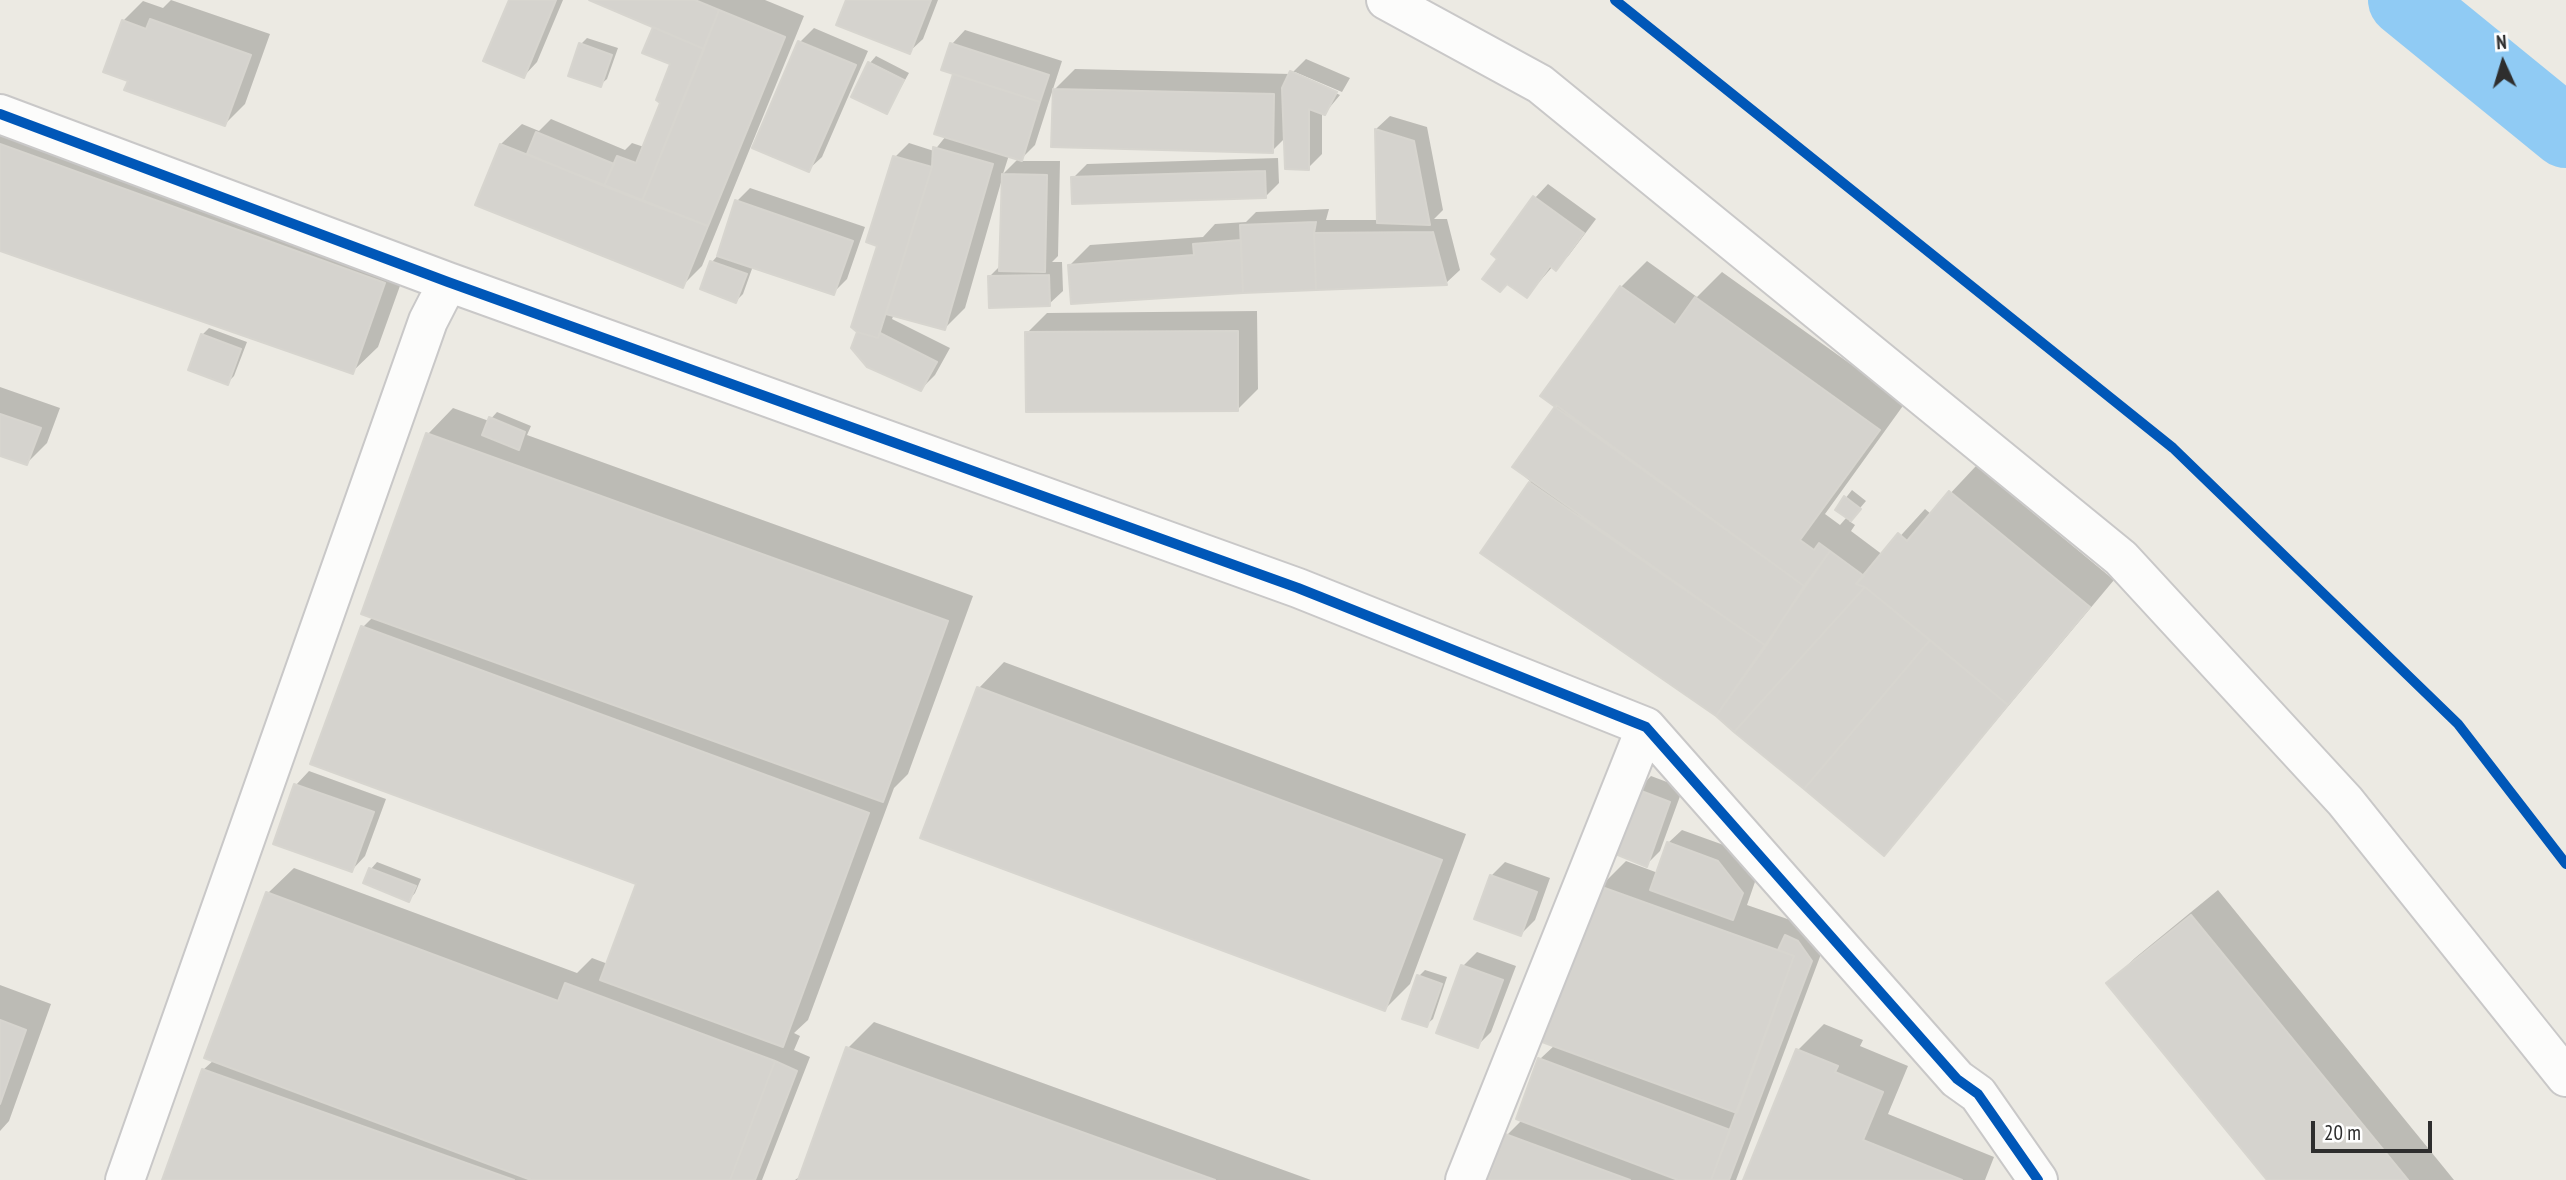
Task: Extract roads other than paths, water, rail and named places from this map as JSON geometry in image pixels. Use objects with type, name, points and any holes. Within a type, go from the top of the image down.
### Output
[{"type":"street","points":[[1387,0],[1540,84],[2121,558],[2345,801],[2566,1076]]},
{"type":"street","points":[[0,114],[448,282],[1298,588],[1646,727],[1957,1079],[1978,1094],[2038,1180]]},
{"type":"street","points":[[125,1180],[428,321],[448,282]]},
{"type":"street","points":[[1465,1180],[1646,727]]},
{"type":"waterway","points":[[2404,0],[2566,132]]}]
